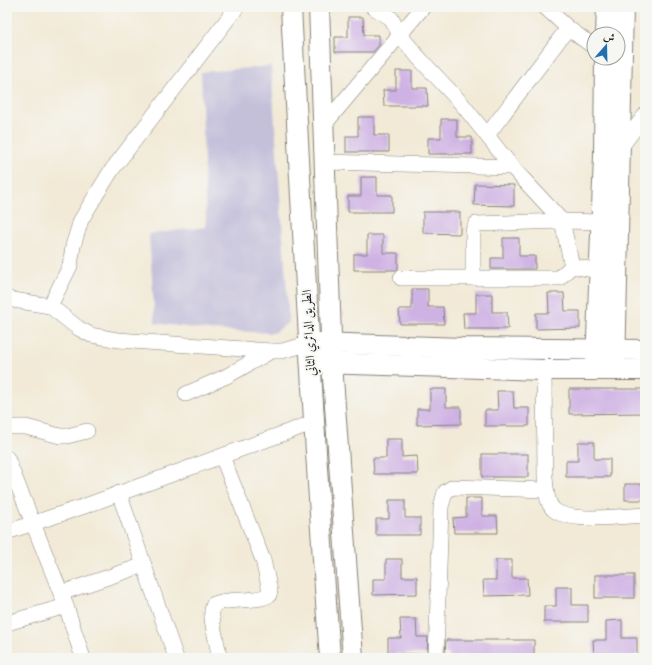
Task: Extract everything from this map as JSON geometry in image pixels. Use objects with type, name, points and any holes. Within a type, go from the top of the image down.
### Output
[{"type":"main road","name":"الطريق الدائري الثاني","points":[[291,7],[309,353],[315,422],[330,658]]},
{"type":"main road","name":"الطريق الدائري الثاني","points":[[319,7],[332,364],[353,658]]},
{"type":"main road","points":[[606,26],[607,7]]},
{"type":"main road","points":[[602,357],[621,146],[623,7]]},
{"type":"main road","points":[[602,357],[600,271],[605,66]]},
{"type":"main road","points":[[309,353],[332,343],[602,357],[616,370],[645,370]]},
{"type":"main road","points":[[309,353],[332,364],[544,370],[602,357],[645,350]]},
{"type":"street","points":[[50,306],[70,266],[73,246],[81,220],[93,199],[111,171],[237,7]]},
{"type":"street","points":[[373,7],[393,13],[400,35],[488,134],[512,167],[562,221],[572,266]]},
{"type":"street","points":[[323,126],[423,7]]},
{"type":"street","points":[[545,7],[568,28],[586,41]]},
{"type":"street","points":[[488,134],[568,28]]},
{"type":"street","points":[[621,146],[645,115]]},
{"type":"street","points":[[324,162],[512,167]]},
{"type":"street","points":[[473,278],[472,231],[476,224],[562,221],[602,222]]},
{"type":"street","points":[[572,266],[600,271]]},
{"type":"street","points":[[401,278],[558,278],[572,266]]},
{"type":"street","points":[[7,299],[50,306],[78,328],[91,335],[118,340],[309,353]]},
{"type":"street","points":[[186,394],[227,376],[276,351]]},
{"type":"street","points":[[544,370],[546,490],[552,508],[559,513],[576,518],[645,515]]},
{"type":"street","points":[[7,532],[315,422]]},
{"type":"street","points":[[7,426],[26,427],[60,436],[67,436],[87,431]]},
{"type":"street","points":[[220,658],[212,614],[214,604],[229,600],[264,597],[269,595],[270,591],[263,560],[222,456]]},
{"type":"street","points":[[7,458],[63,599],[83,658]]},
{"type":"street","points":[[436,658],[440,507],[445,492],[453,487],[546,490]]},
{"type":"street","points":[[119,493],[176,658]]},
{"type":"street","points":[[7,623],[144,565]]},
{"type":"shaded area","points":[[271,66],[289,322],[274,333],[208,330],[155,323],[149,234],[206,227],[201,72]]},
{"type":"building","points":[[348,17],[363,17],[364,35],[379,35],[379,45],[373,52],[335,52],[335,37],[348,37]]},
{"type":"building","points":[[396,71],[412,71],[412,88],[427,88],[428,106],[384,106],[383,90],[396,90]]},
{"type":"building","points":[[358,117],[374,117],[374,135],[389,135],[389,152],[346,152],[346,136],[358,136]]},
{"type":"building","points":[[441,119],[457,119],[457,137],[472,137],[472,154],[428,154],[428,138],[441,138]]},
{"type":"building","points":[[361,177],[377,177],[377,195],[392,195],[392,212],[348,212],[348,196],[361,196]]},
{"type":"building","points":[[475,184],[514,185],[514,206],[474,205]]},
{"type":"building","points":[[423,212],[460,212],[460,234],[423,233]]},
{"type":"building","points":[[367,235],[383,235],[383,253],[398,253],[398,270],[354,270],[354,254],[367,254]]},
{"type":"building","points":[[503,238],[519,238],[519,256],[535,256],[535,269],[491,269],[491,258],[503,258]]},
{"type":"building","points":[[412,289],[428,289],[428,307],[443,307],[444,324],[400,324],[399,309],[412,309]]},
{"type":"building","points":[[548,293],[564,293],[565,311],[580,311],[580,328],[536,329],[536,313],[549,313]]},
{"type":"building","points":[[476,294],[492,294],[492,312],[507,312],[508,329],[464,329],[463,313],[476,313]]},
{"type":"building","points":[[430,389],[446,389],[446,407],[461,407],[461,424],[417,425],[417,409],[430,409]]},
{"type":"building","points":[[569,389],[645,389],[645,413],[569,414]]},
{"type":"building","points":[[497,391],[513,391],[514,408],[529,408],[529,426],[485,426],[485,410],[498,410]]},
{"type":"building","points":[[386,439],[402,439],[402,457],[417,456],[418,474],[374,474],[373,458],[386,458]]},
{"type":"building","points":[[578,442],[594,442],[594,459],[610,459],[610,477],[566,477],[566,461],[578,461]]},
{"type":"building","points":[[482,454],[528,454],[528,477],[482,477]]},
{"type":"building","points":[[625,484],[645,484],[645,500],[625,500]]},
{"type":"building","points":[[466,498],[482,498],[482,516],[497,516],[498,533],[454,533],[453,518],[466,517]]},
{"type":"building","points":[[389,500],[405,500],[405,518],[420,518],[420,535],[376,535],[376,519],[389,519]]},
{"type":"building","points":[[386,559],[402,559],[402,577],[417,577],[417,594],[373,595],[373,579],[386,579]]},
{"type":"building","points":[[496,560],[512,560],[512,578],[527,578],[528,595],[484,596],[483,580],[496,580]]},
{"type":"building","points":[[595,575],[634,575],[634,598],[595,598]]},
{"type":"building","points":[[556,587],[572,587],[572,605],[588,605],[588,622],[544,622],[544,606],[556,606]]},
{"type":"building","points":[[400,619],[416,619],[417,637],[428,637],[427,654],[388,654],[388,638],[401,638]]},
{"type":"building","points":[[622,620],[622,638],[637,638],[637,656],[594,656],[593,640],[606,640],[606,621]]},
{"type":"building","points":[[446,640],[534,640],[534,658],[449,658],[449,654],[445,654]]}]
